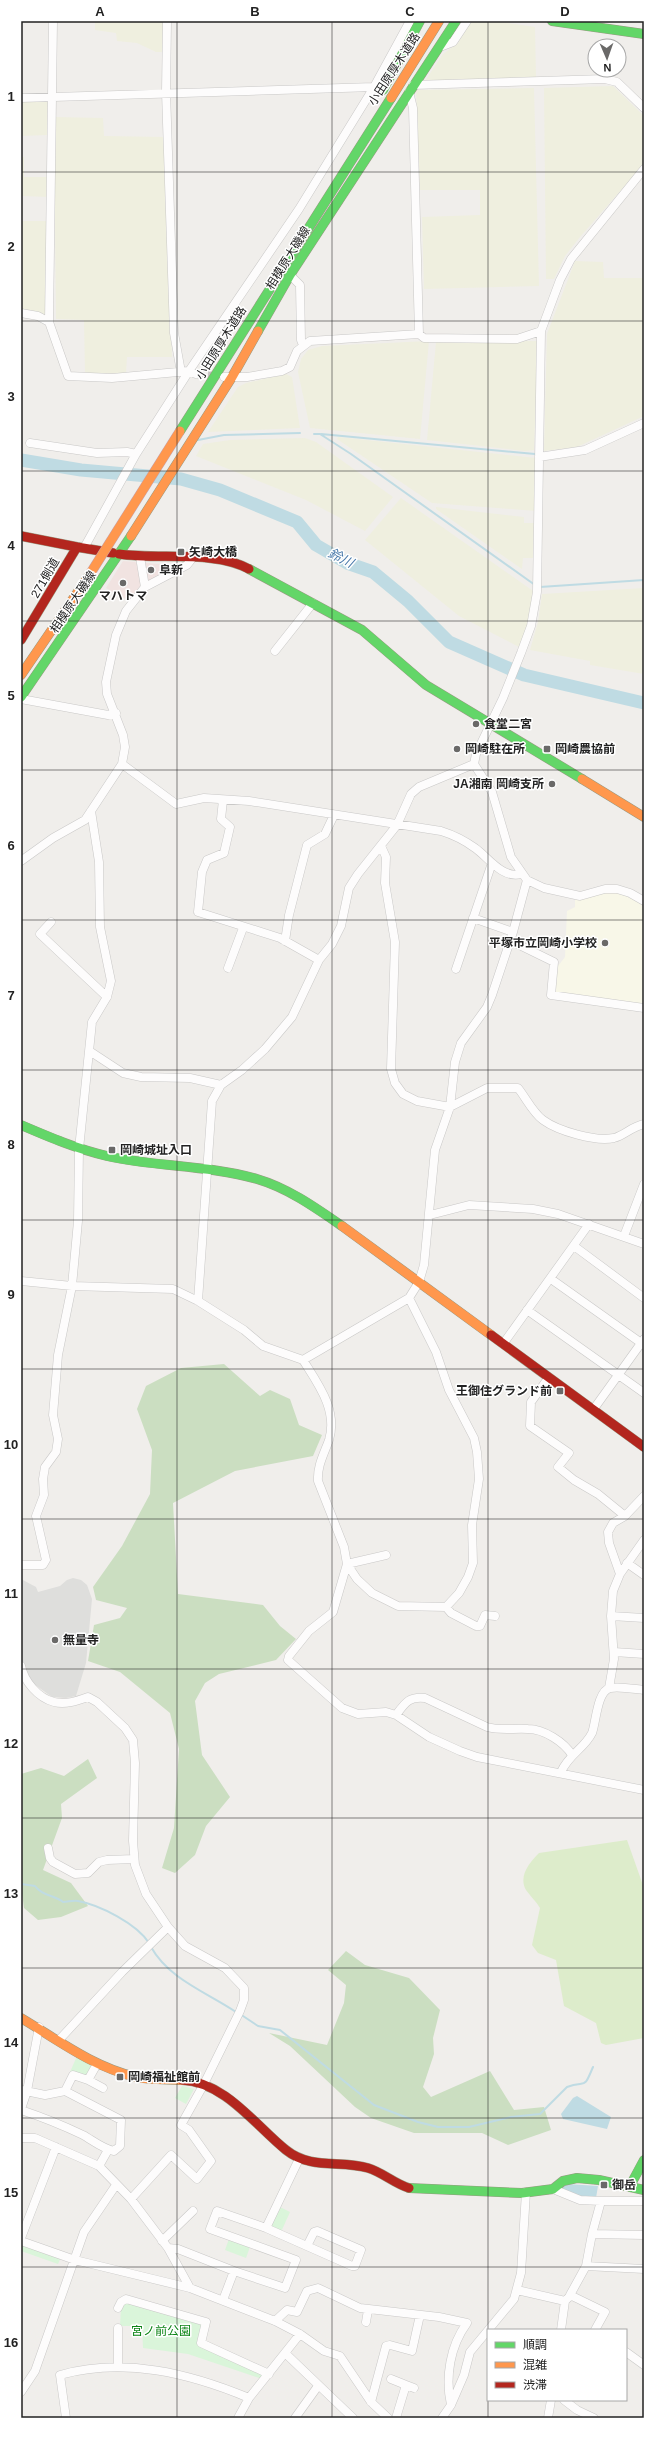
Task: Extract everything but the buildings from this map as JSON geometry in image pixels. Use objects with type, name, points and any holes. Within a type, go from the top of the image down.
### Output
[{"type":"main road","points":[[383,90],[420,21]]},
{"type":"main road","name":"小田原厚木道路","points":[[274,264],[426,21]]},
{"type":"main road","name":"小田原厚木道路","points":[[21,660],[86,572],[180,431],[439,21]]},
{"type":"main road","name":"相模原大磯線","points":[[21,698],[119,554],[198,432],[228,377],[290,275],[456,21]]},
{"type":"main road","points":[[552,21],[644,34]]},
{"type":"main road","name":"小田原厚木道路","points":[[21,676],[86,572],[170,430],[245,310]]},
{"type":"main road","points":[[21,536],[140,557],[191,560],[224,559],[238,563],[362,630],[426,685],[644,817]]},
{"type":"main road","name":"271側道","points":[[21,640],[80,547]]},
{"type":"main road","points":[[21,1125],[79,1149],[108,1156],[207,1170],[257,1179],[288,1191],[322,1212],[644,1447]]},
{"type":"main road","points":[[21,2018],[39,2027],[97,2064],[137,2077],[186,2080],[204,2084],[239,2107],[286,2150],[299,2159],[312,2163],[368,2168],[408,2188],[526,2192],[553,2189],[563,2181],[577,2178],[630,2186],[644,2190]]},
{"type":"main road","points":[[630,2186],[644,2160]]},
{"type":"street","points":[[53,21],[49,322],[68,376],[112,378],[189,373]]},
{"type":"street","points":[[167,21],[166,92],[174,333],[189,373]]},
{"type":"street","points":[[80,547],[110,502],[136,455],[189,373],[299,209],[374,87],[410,21]]},
{"type":"street","points":[[440,46],[453,42],[467,21]]},
{"type":"street","points":[[419,334],[413,108],[411,89],[605,79],[617,82],[644,108]]},
{"type":"street","points":[[21,98],[51,98],[166,92],[374,87]]},
{"type":"street","points":[[303,1360],[409,1298],[419,1282],[424,1265],[430,1215],[435,1150],[450,1107],[455,1062],[461,1043],[487,1007],[511,941],[524,877],[511,857],[492,792],[474,764],[476,754],[503,698],[531,626],[536,592],[542,331],[560,280],[571,259],[644,169]]},
{"type":"street","points":[[290,275],[300,285],[301,340],[303,345]]},
{"type":"street","points":[[21,313],[38,316],[49,322]]},
{"type":"street","points":[[228,377],[282,371],[290,367],[297,351],[303,345],[320,339],[419,334],[424,338],[517,339],[542,331]]},
{"type":"street","points":[[539,457],[585,450],[644,423]]},
{"type":"street","points":[[30,443],[97,453],[127,452],[136,455]]},
{"type":"street","points":[[140,557],[146,587]]},
{"type":"street","points":[[21,861],[53,838],[85,820],[122,764],[125,747],[116,713],[107,694],[107,669],[116,635],[126,611],[146,587],[187,565],[191,560]]},
{"type":"street","points":[[275,651],[313,603]]},
{"type":"street","points":[[21,698],[108,714],[116,713]]},
{"type":"street","points":[[122,764],[176,804],[204,798],[249,801],[441,831],[458,837],[477,849],[503,871],[524,877],[544,888],[580,896],[605,889],[617,889],[630,892],[644,901]]},
{"type":"street","points":[[198,1301],[212,1101],[221,1085],[242,1070],[265,1049],[292,1018],[319,960],[332,944],[341,926],[350,888],[397,825],[411,794],[419,787],[474,764]]},
{"type":"street","points":[[223,800],[220,819],[230,827],[229,835],[224,853],[207,860],[202,872],[198,912],[285,941],[319,960]]},
{"type":"street","points":[[21,1565],[43,1565],[46,1560],[36,1516],[44,1495],[43,1479],[46,1467],[56,1452],[58,1439],[54,1415],[58,1355],[72,1286],[78,1221],[79,1149],[92,1022],[107,997],[111,981],[100,927],[99,862],[91,811]]},
{"type":"street","points":[[285,941],[289,915],[307,846],[325,834],[334,814]]},
{"type":"street","points":[[381,846],[386,857],[386,883],[395,942],[392,1069],[395,1083],[403,1094],[417,1101],[450,1107],[487,1088],[518,1088],[543,1120],[569,1131],[592,1138],[612,1138],[622,1136],[632,1127],[644,1124]]},
{"type":"street","points":[[456,969],[492,863]]},
{"type":"street","points":[[473,918],[513,932]]},
{"type":"street","points":[[51,922],[40,934],[107,997]]},
{"type":"street","points":[[228,968],[243,928]]},
{"type":"street","points":[[511,941],[554,962],[551,995],[644,1008]]},
{"type":"street","points":[[90,1052],[111,1066],[129,1074],[141,1077],[190,1078],[221,1085]]},
{"type":"street","points":[[624,1236],[644,1184]]},
{"type":"street","points":[[430,1215],[469,1205],[533,1209],[558,1214],[644,1244]]},
{"type":"street","points":[[503,1344],[589,1224]]},
{"type":"street","points":[[574,1246],[644,1298]]},
{"type":"street","points":[[551,1279],[643,1342],[593,1410]]},
{"type":"street","points":[[21,1281],[72,1286],[160,1287],[173,1289],[198,1301],[244,1330],[263,1346],[303,1360],[329,1406],[331,1421],[329,1438],[318,1471],[318,1481],[344,1547],[346,1564],[333,1612],[300,1639],[288,1660],[342,1708],[358,1714],[386,1712],[396,1716],[429,1737],[460,1752],[477,1757],[562,1772],[644,1790]]},
{"type":"street","points":[[346,1564],[357,1579],[372,1593],[389,1603],[398,1606],[446,1607],[459,1593],[468,1577],[473,1563],[472,1525],[479,1479],[477,1452],[474,1438],[449,1390],[436,1352],[409,1298]]},
{"type":"street","points":[[527,1310],[644,1393]]},
{"type":"street","points":[[549,1377],[531,1402],[530,1426],[569,1453],[558,1467],[574,1480],[598,1494],[624,1516]]},
{"type":"street","points":[[620,1574],[609,1543],[608,1532],[613,1523],[624,1516],[644,1496]]},
{"type":"street","points":[[609,1688],[614,1652],[611,1616],[613,1591],[620,1574],[644,1540]]},
{"type":"street","points":[[346,1564],[386,1555]]},
{"type":"street","points":[[627,1563],[644,1575]]},
{"type":"street","points":[[446,1607],[451,1613],[476,1626],[480,1626],[485,1615],[495,1616]]},
{"type":"street","points":[[611,1616],[644,1618]]},
{"type":"street","points":[[614,1652],[644,1654]]},
{"type":"street","points":[[21,1666],[26,1681],[37,1693],[53,1702],[70,1703],[88,1698],[91,1699],[125,1728],[133,1740],[135,1763],[134,1859],[146,1894],[168,1927],[185,1946],[225,1968],[244,1988],[244,2000],[240,2011],[204,2084],[182,2124],[189,2130],[211,2161],[197,2179],[171,2155],[131,2199]]},
{"type":"street","points":[[562,1772],[567,1760],[583,1746],[591,1734],[598,1704],[604,1691],[609,1688],[644,1690]]},
{"type":"street","points":[[396,1716],[406,1701],[414,1697],[425,1698],[487,1727],[497,1730],[530,1729],[544,1733],[566,1746],[572,1755]]},
{"type":"street","points":[[48,1848],[50,1858],[54,1862],[75,1874],[88,1873],[99,1862],[107,1860],[134,1859]]},
{"type":"street","points":[[59,2040],[122,1972],[168,1927]]},
{"type":"street","points":[[24,2090],[45,2096],[65,2091],[121,2120],[120,2146],[114,2151],[108,2150],[99,2143],[56,2122],[21,2110],[24,2090],[39,2027]]},
{"type":"street","points":[[88,2080],[97,2064]]},
{"type":"street","points":[[65,2091],[73,2075],[88,2080],[103,2088]]},
{"type":"street","points":[[21,2138],[35,2138],[99,2166],[131,2199],[168,2248],[190,2288]]},
{"type":"street","points":[[56,2147],[21,2240],[75,2260],[190,2288],[275,2320],[300,2334],[324,2351],[340,2356],[370,2402],[388,2418]]},
{"type":"street","points":[[99,2166],[108,2150]]},
{"type":"street","points":[[266,2228],[299,2159]]},
{"type":"street","points":[[21,2392],[35,2371],[84,2232],[116,2185]]},
{"type":"street","points":[[553,2189],[580,2200],[644,2201]]},
{"type":"street","points":[[489,2329],[506,2311],[514,2299],[517,2290],[521,2273],[524,2245],[526,2192]]},
{"type":"street","points":[[561,2329],[567,2298],[586,2266],[592,2234],[601,2201]]},
{"type":"street","points":[[162,2241],[193,2211]]},
{"type":"street","points":[[168,2248],[178,2249],[234,2271],[285,2288],[296,2260],[210,2229],[217,2211],[266,2228],[352,2266],[355,2266],[362,2253],[361,2250],[317,2231],[314,2232],[307,2246]]},
{"type":"street","points":[[592,2234],[644,2235]]},
{"type":"street","points":[[586,2266],[644,2269]]},
{"type":"street","points":[[223,2300],[234,2271]]},
{"type":"street","points":[[275,2320],[287,2310],[297,2312],[307,2291],[318,2288],[360,2308],[368,2310],[420,2315],[467,2323],[458,2335],[452,2352],[449,2377],[451,2406]]},
{"type":"street","points":[[517,2290],[567,2298],[605,2312],[596,2329]]},
{"type":"street","points":[[118,2308],[121,2302],[126,2299],[206,2322],[201,2343],[269,2374]]},
{"type":"street","points":[[366,2322],[368,2310]]},
{"type":"street","points":[[370,2402],[386,2346],[390,2345],[412,2351],[420,2315]]},
{"type":"street","points":[[118,2328],[118,2367]]},
{"type":"street","points":[[442,2418],[451,2406],[464,2375],[470,2352],[487,2331]]},
{"type":"street","points":[[238,2418],[249,2398],[300,2334]]},
{"type":"street","points":[[285,2353],[353,2418]]},
{"type":"street","points":[[627,2353],[644,2365]]},
{"type":"street","points":[[66,2418],[60,2375],[85,2368],[118,2367],[181,2374],[249,2398]]},
{"type":"street","points":[[391,2380],[410,2387],[396,2418]]},
{"type":"street","points":[[295,2418],[318,2386]]},
{"type":"street","points":[[548,2418],[551,2401]]},
{"type":"street","points":[[565,2401],[577,2410],[594,2418]]},
{"type":"shaded area","points":[[123,561],[135,562],[138,565],[142,587],[131,602],[106,588]]},
{"type":"shaded area","points":[[145,563],[180,565],[148,582]]},
{"type":"shaded area","name":"平塚市立岡崎小学校","points":[[606,892],[615,892],[630,897],[644,906],[644,1006],[554,992],[554,971],[565,957],[567,911],[575,907],[575,899],[586,898]]},
{"type":"shaded area","name":"無量寺","points":[[73,1578],[81,1580],[87,1585],[92,1599],[86,1663],[76,1696],[66,1698],[52,1697],[30,1681],[22,1664],[21,1579],[36,1587],[38,1592],[60,1586],[67,1580]]},
{"type":"green space","points":[[95,21],[164,21],[164,52],[156,52],[137,43],[117,41],[116,33],[95,30]]},
{"type":"green space","points":[[471,21],[495,21],[535,27],[536,78],[425,81],[443,54],[458,43]]},
{"type":"green space","points":[[613,86],[644,116],[644,164],[565,256],[554,279],[546,279],[544,88]]},
{"type":"green space","points":[[534,88],[539,286],[424,289],[422,217],[480,215],[480,190],[420,190],[416,90]]},
{"type":"green space","points":[[48,101],[47,135],[21,136],[21,102]]},
{"type":"green space","points":[[54,117],[103,118],[104,136],[164,137],[172,357],[127,357],[126,373],[85,374],[84,320],[56,319]]},
{"type":"green space","points":[[21,157],[24,157],[24,177],[49,177],[49,197],[22,196],[23,216],[21,216]]},
{"type":"green space","points":[[21,221],[47,221],[48,315],[21,310]]},
{"type":"green space","points":[[575,261],[603,262],[604,278],[644,278],[644,416],[577,447],[544,451],[547,334]]},
{"type":"green space","points":[[429,341],[420,439],[310,428],[298,372],[301,359],[308,350],[322,346]]},
{"type":"green space","points":[[538,341],[534,450],[525,451],[427,440],[436,342]]},
{"type":"green space","points":[[286,374],[292,377],[300,428],[208,432],[238,387],[246,383]]},
{"type":"green space","points":[[338,437],[536,458],[536,511],[432,503],[337,439]]},
{"type":"green space","points":[[305,438],[316,442],[393,497],[365,531],[306,500],[196,456],[203,444],[230,440]]},
{"type":"green space","points":[[401,498],[536,593],[524,636],[519,647],[459,616],[365,540]]},
{"type":"green space","points":[[436,507],[524,517],[524,523],[534,523],[533,558],[523,558],[522,569],[436,509]]},
{"type":"green space","points":[[644,588],[644,674],[590,665],[590,661],[530,650],[538,622],[542,594]]},
{"type":"green space","points":[[224,1364],[260,1396],[270,1390],[290,1399],[299,1425],[322,1435],[313,1456],[235,1471],[173,1503],[178,1594],[263,1605],[280,1626],[296,1639],[276,1660],[219,1674],[205,1683],[195,1701],[202,1755],[230,1797],[206,1826],[195,1855],[175,1873],[162,1868],[174,1828],[179,1749],[170,1713],[120,1672],[88,1661],[94,1625],[120,1618],[127,1608],[96,1600],[93,1587],[122,1546],[150,1494],[152,1450],[137,1409],[146,1386],[181,1368]]},
{"type":"green space","points":[[88,1759],[97,1778],[61,1804],[62,1818],[43,1870],[71,1883],[88,1906],[61,1917],[38,1920],[24,1908],[21,1886],[21,1774],[41,1768],[64,1776]]},
{"type":"green space","points":[[627,1840],[644,1888],[644,2038],[606,2045],[601,2043],[596,2023],[564,2006],[556,1960],[538,1953],[532,1945],[540,1908],[526,1890],[523,1880],[526,1870],[539,1853]]},
{"type":"green space","points":[[346,1951],[365,1965],[409,1978],[440,2010],[433,2038],[434,2054],[423,2087],[431,2097],[490,2071],[514,2110],[544,2107],[551,2130],[508,2145],[482,2133],[414,2133],[371,2118],[355,2107],[290,2046],[269,2033],[327,2045],[344,2003],[346,1985],[328,1970]]},
{"type":"green space","points":[[77,2056],[94,2065],[84,2078],[70,2072]]},
{"type":"green space","points":[[182,2086],[194,2089],[186,2104],[175,2098]]},
{"type":"green space","points":[[278,2206],[290,2212],[281,2232],[270,2227]]},
{"type":"green space","points":[[229,2239],[250,2247],[246,2258],[225,2250]]},
{"type":"green space","points":[[21,2243],[61,2257],[58,2264],[21,2251]]},
{"type":"green space","name":"宮ノ前公園","points":[[125,2302],[204,2323],[200,2342],[264,2375],[262,2379],[188,2354],[143,2348],[142,2326],[120,2326],[121,2306]]},
{"type":"water","points":[[577,2096],[611,2117],[607,2129],[563,2119],[561,2114],[573,2098]]},
{"type":"water","points":[[568,2184],[598,2186],[596,2198],[581,2198],[563,2192],[563,2186]]},
{"type":"waterway","points":[[198,440],[224,435],[300,433]]},
{"type":"waterway","points":[[314,434],[320,434],[351,454],[535,585]]},
{"type":"waterway","points":[[321,434],[535,454]]},
{"type":"waterway","name":"鈴川","points":[[21,460],[81,470],[181,479],[220,490],[297,522],[316,545],[347,563],[373,572],[408,601],[449,642],[524,675],[644,703]]},
{"type":"waterway","points":[[540,587],[644,580]]},
{"type":"waterway","points":[[21,1884],[35,1886],[41,1892],[63,1902],[78,1901],[107,1911],[127,1922],[149,1943]]},
{"type":"waterway","points":[[151,1947],[168,1968],[178,1976],[236,2012]]},
{"type":"waterway","points":[[240,2014],[258,2026],[280,2030],[374,2105],[418,2122],[438,2127],[469,2127],[511,2117],[540,2114],[567,2087],[586,2082],[593,2067]]},
{"type":"tunnel","points":[[196,374],[217,376]]},
{"type":"traffic: fast","points":[[383,90],[420,21]]},
{"type":"traffic: fast","points":[[258,331],[290,275],[456,21]]},
{"type":"traffic: fast","points":[[552,21],[644,34]]},
{"type":"traffic: fast","points":[[180,431],[391,98]]},
{"type":"traffic: fast","points":[[21,697],[131,536]]},
{"type":"traffic: fast","points":[[249,569],[362,630],[426,685],[582,779]]},
{"type":"traffic: fast","points":[[21,1125],[74,1146],[107,1156],[126,1160],[201,1168],[238,1174],[257,1179],[291,1193],[342,1226]]},
{"type":"traffic: fast","points":[[630,2186],[644,2160]]},
{"type":"traffic: fast","points":[[409,2188],[522,2193],[553,2189],[563,2181],[577,2178],[599,2180],[644,2190]]},
{"type":"traffic: slow","points":[[391,98],[439,21]]},
{"type":"traffic: slow","points":[[131,536],[232,377],[258,331]]},
{"type":"traffic: slow","points":[[90,574],[180,431]]},
{"type":"traffic: slow","points":[[21,675],[90,574]]},
{"type":"traffic: slow","points":[[582,779],[644,817]]},
{"type":"traffic: slow","points":[[342,1226],[491,1335]]},
{"type":"traffic: slow","points":[[21,2018],[76,2052],[105,2067],[141,2078],[182,2080]]},
{"type":"traffic: jam","points":[[21,536],[77,547]]},
{"type":"traffic: jam","points":[[21,640],[77,547],[113,553]]},
{"type":"traffic: jam","points":[[119,554],[135,556],[203,557],[220,559],[249,569]]},
{"type":"traffic: jam","points":[[491,1335],[644,1447]]},
{"type":"traffic: jam","points":[[182,2080],[198,2083],[212,2088],[226,2096],[251,2117],[274,2140],[296,2156],[305,2160],[316,2162],[368,2168],[409,2188]]},
{"type":"place","name":"矢崎大橋","points":[[181,552]]},
{"type":"place","name":"阜新","points":[[151,570]]},
{"type":"place","name":"マハトマ","points":[[123,583]]},
{"type":"place","name":"食堂二宮","points":[[476,724]]},
{"type":"place","name":"岡崎駐在所","points":[[457,749]]},
{"type":"place","name":"岡崎農協前","points":[[547,749]]},
{"type":"place","name":"JA湘南 岡崎支所","points":[[552,784]]},
{"type":"place","name":"平塚市立岡崎小学校","points":[[605,943]]},
{"type":"place","name":"岡崎城址入口","points":[[112,1150]]},
{"type":"place","name":"王御住グランド前","points":[[560,1391]]},
{"type":"place","name":"無量寺","points":[[55,1640]]},
{"type":"place","name":"岡崎福祉館前","points":[[120,2077]]},
{"type":"place","name":"御岳","points":[[604,2185]]}]
